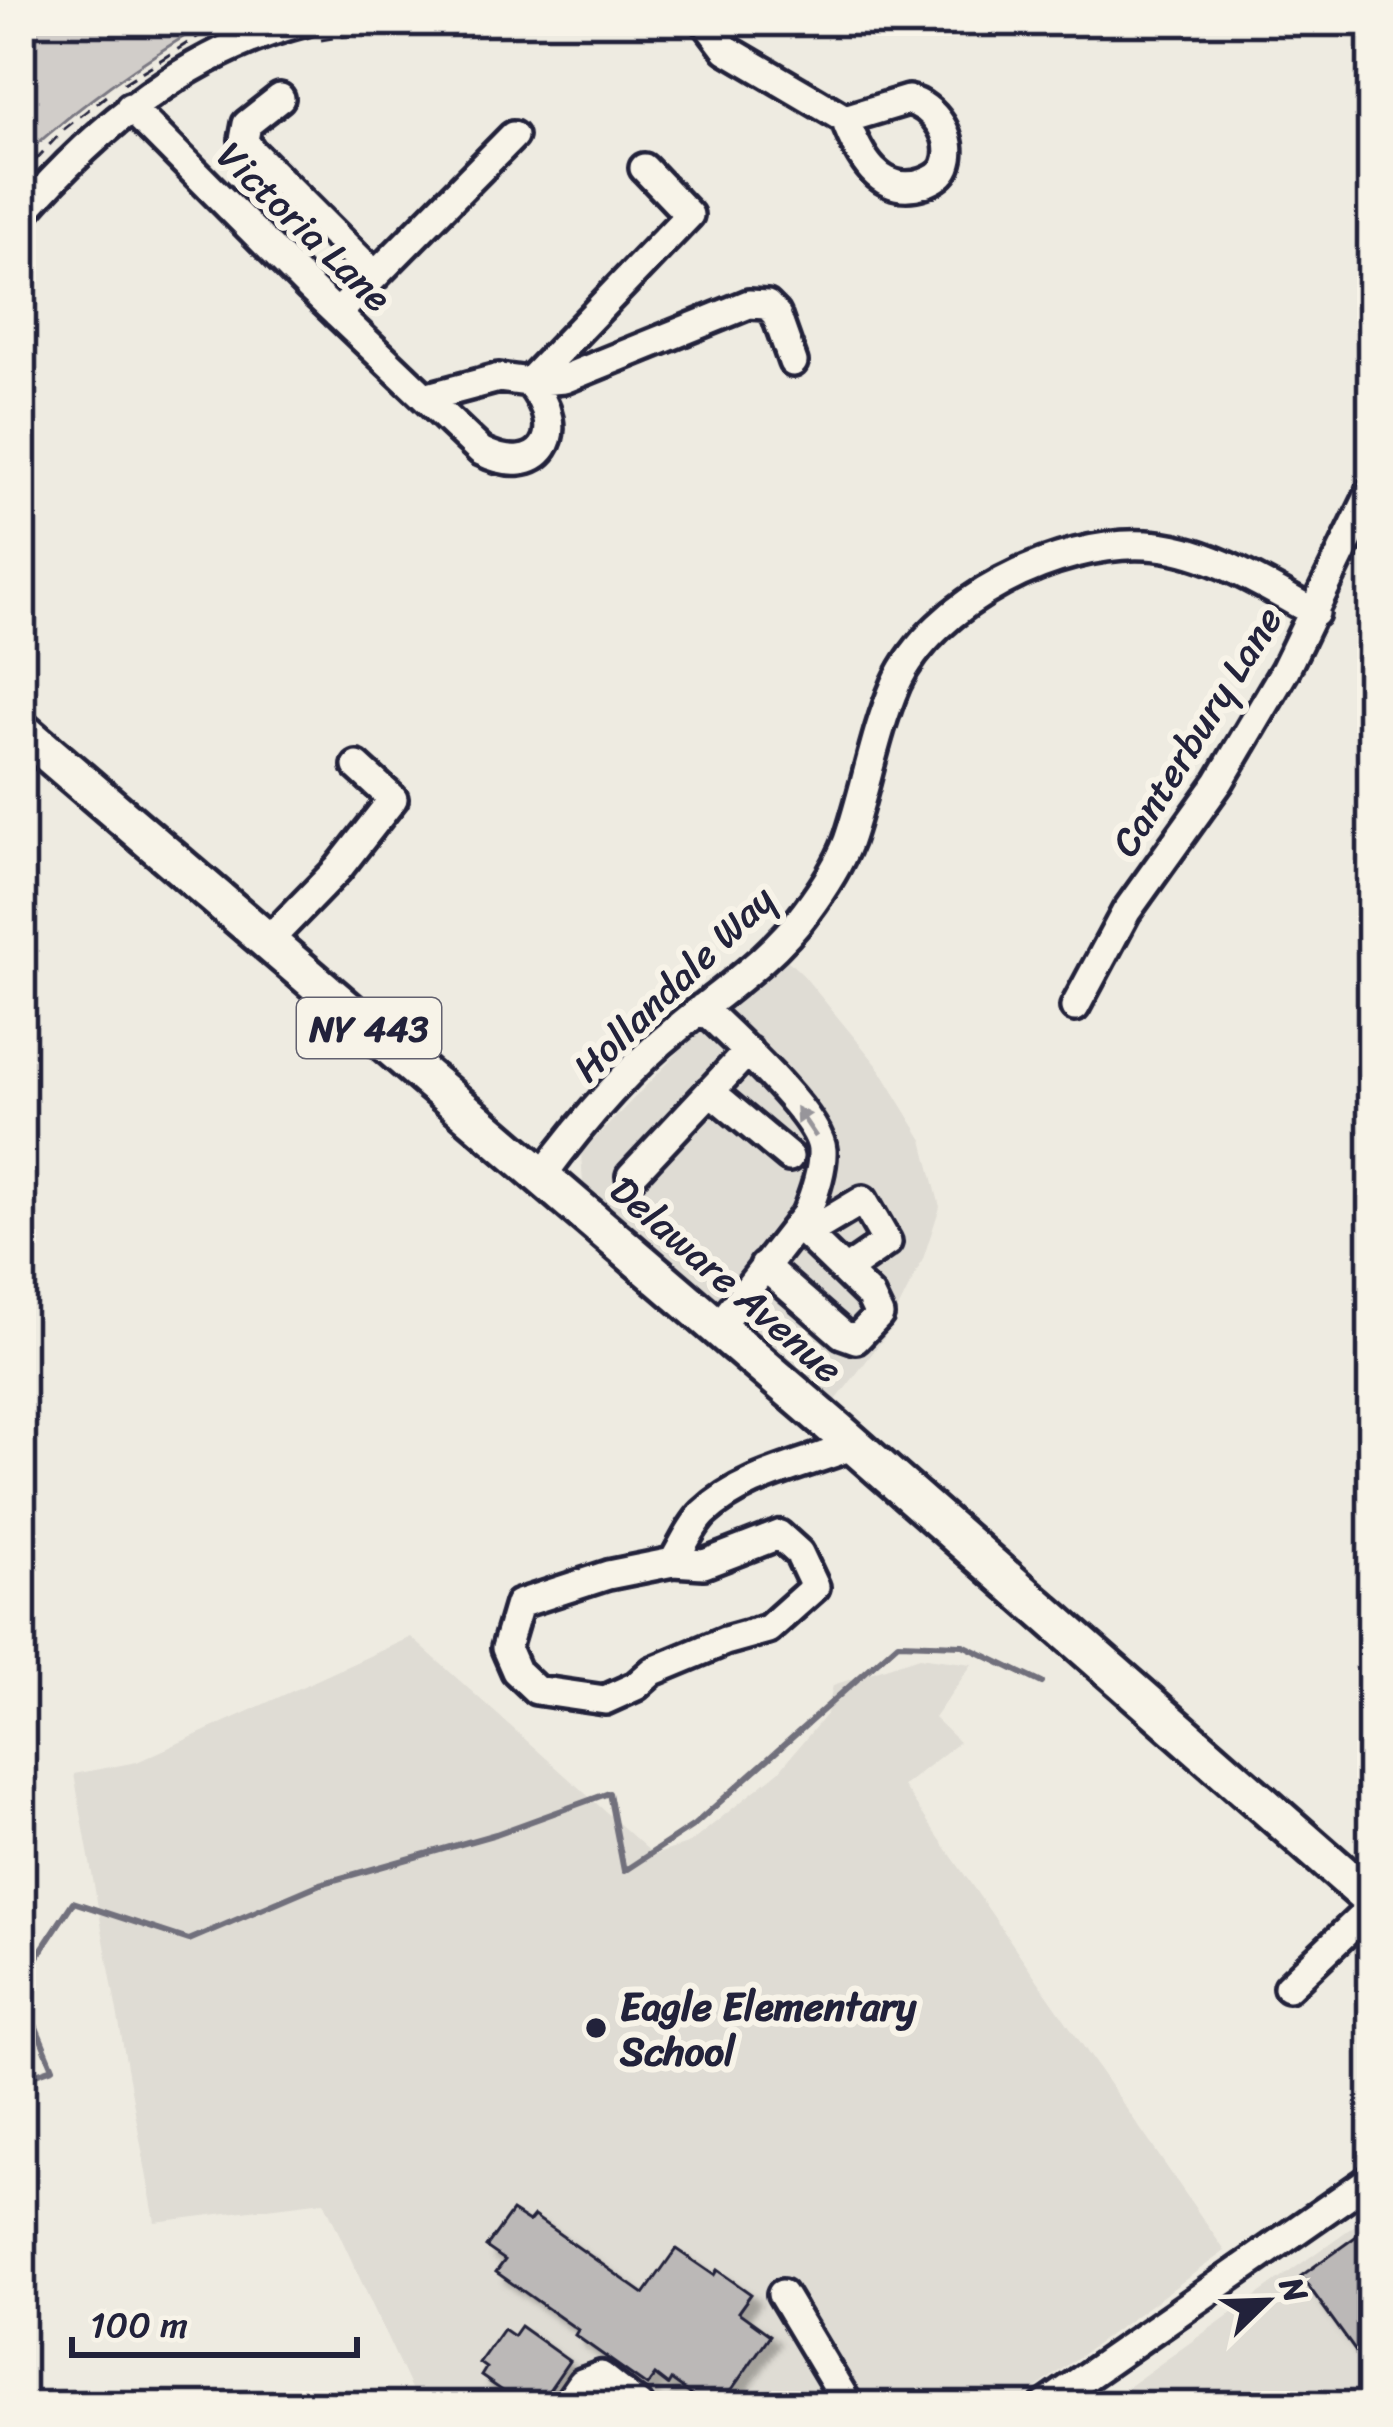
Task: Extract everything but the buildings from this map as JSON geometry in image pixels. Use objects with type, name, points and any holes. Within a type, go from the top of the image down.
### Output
[{"type":"main road","name":"Delaware Avenue","points":[[21,730],[854,1444],[1372,1904]]},
{"type":"street","points":[[706,21],[726,49],[845,119]]},
{"type":"street","points":[[21,215],[130,107],[253,38],[312,31]]},
{"type":"street","points":[[280,98],[247,124],[244,140],[375,275]]},
{"type":"street","name":"Victoria Lane","points":[[130,107],[481,452],[520,461],[540,449],[552,419],[530,382]]},
{"type":"street","points":[[338,314],[513,136]]},
{"type":"street","points":[[530,382],[689,215],[644,168]]},
{"type":"street","points":[[428,398],[499,378],[564,379],[749,304],[767,305],[776,314],[794,362]]},
{"type":"street","name":"Canterbury Lane","points":[[1075,1007],[1126,913],[1219,782],[1315,613],[1372,490]]},
{"type":"street","name":"Hollandale Way","points":[[542,1176],[631,1072],[762,961],[805,914],[847,844],[869,759],[898,679],[943,622],[984,592],[1027,568],[1087,548],[1149,545],[1203,557],[1315,613]]},
{"type":"street","points":[[268,941],[338,869],[393,799],[358,766]]},
{"type":"street","points":[[702,1008],[807,1118],[823,1147],[815,1193],[802,1229]]},
{"type":"street","points":[[631,1176],[748,1051]]},
{"type":"street","points":[[710,1091],[789,1157]]},
{"type":"street","points":[[718,1327],[764,1266],[802,1229],[863,1200],[886,1242],[845,1271]]},
{"type":"street","points":[[764,1266],[842,1334],[856,1339],[880,1315],[870,1296],[802,1229]]},
{"type":"street","points":[[674,1562],[704,1564],[779,1535],[799,1553],[815,1587],[767,1629],[653,1671],[636,1686],[605,1700],[536,1690],[516,1671],[506,1648],[519,1604],[608,1575],[674,1562],[700,1516],[722,1499],[755,1480],[854,1444]]},
{"type":"street","points":[[1288,1987],[1372,1904]]},
{"type":"street","points":[[1044,2406],[1372,2178]]},
{"type":"street","points":[[782,2294],[849,2406]]},
{"type":"street","points":[[566,2406],[582,2383],[601,2376],[634,2404]]},
{"type":"path","points":[[312,31],[432,21]]},
{"type":"shaded area","points":[[21,21],[210,21],[115,82],[27,153],[21,149]]},
{"type":"shaded area","points":[[785,958],[877,1065],[923,1140],[940,1207],[923,1259],[884,1338],[834,1403],[583,1185],[581,1153],[693,1037]]},
{"type":"shaded area","name":"Eagle Elementary School","points":[[411,1637],[654,1855],[690,1843],[779,1771],[827,1713],[833,1685],[919,1657],[972,1664],[934,1718],[959,1742],[903,1786],[1225,2251],[1011,2406],[419,2406],[324,2201],[155,2222],[74,1774],[137,1762]]},
{"type":"shaded area","points":[[1372,2213],[1372,2406],[1101,2406]]},
{"type":"waterway","points":[[21,1981],[73,1902],[189,1940],[320,1884],[496,1834],[609,1793],[624,1871],[694,1825],[898,1643],[963,1645],[1042,1683]]},
{"type":"waterway","points":[[21,1991],[53,2068],[21,2079]]},
{"type":"place","name":"Eagle Elementary School","points":[[596,2028]]}]
